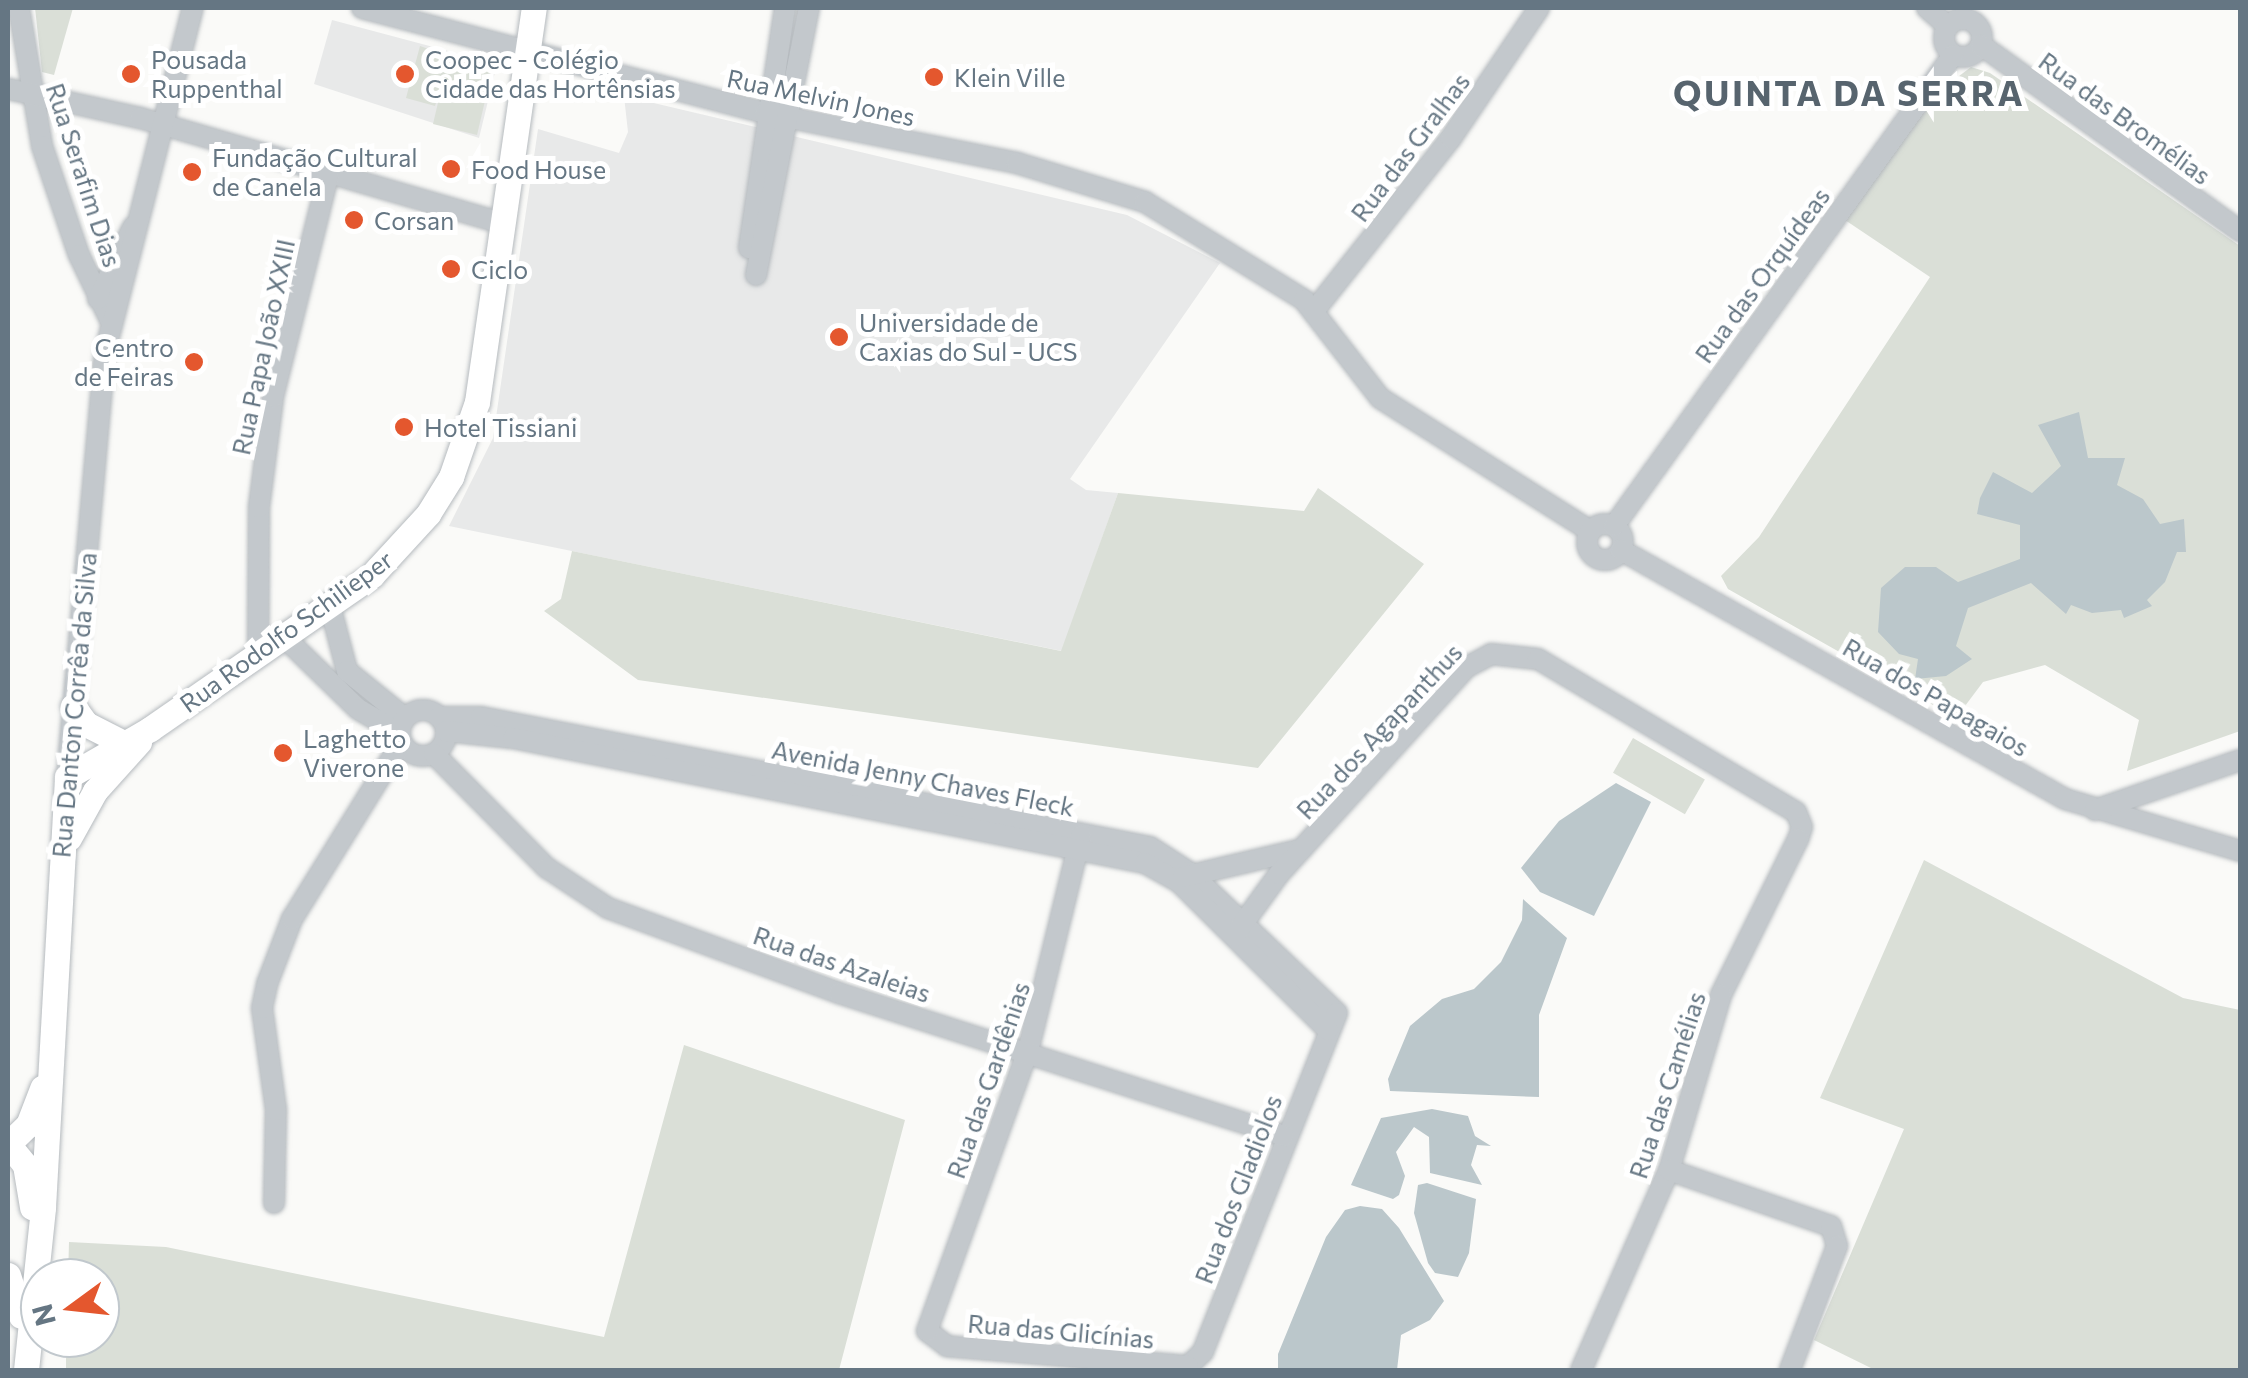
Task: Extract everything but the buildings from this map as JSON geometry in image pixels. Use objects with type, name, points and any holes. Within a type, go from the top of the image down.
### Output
[{"type":"main road","name":"Rua Rodolfo Schilieper","points":[[67,777],[121,742],[150,730],[330,606],[401,547],[451,478],[477,402],[534,8]]},
{"type":"main road","points":[[73,706],[86,724],[121,742]]},
{"type":"main road","name":"Rua Rodolfo Schilieper","points":[[61,856],[95,791],[150,730]]},
{"type":"main road","name":"Rua Danton Corrêa da Silva","points":[[22,1258],[44,1194],[48,1059],[67,777]]},
{"type":"main road","name":"Rua Danton Corrêa da Silva","points":[[8,1144],[28,1125],[48,1059]]},
{"type":"main road","points":[[8,1144],[30,1178],[21,1258]]},
{"type":"main road","points":[[8,1274],[19,1297],[25,1370]]},
{"type":"street","name":"Rua Serafim Dias","points":[[19,8],[18,89],[98,298]]},
{"type":"street","name":"Rua Danton Corrêa da Silva","points":[[67,777],[105,352],[193,8]]},
{"type":"street","name":"Rua Melvin Jones","points":[[362,8],[765,113],[1100,185],[1175,218],[1256,267],[1314,311]]},
{"type":"street","points":[[785,8],[765,113],[748,260],[756,275],[809,8]]},
{"type":"street","name":"Rua das Gralhas","points":[[1314,311],[1451,138],[1539,8]]},
{"type":"street","points":[[1927,8],[1948,26]]},
{"type":"street","points":[[1977,14],[1981,45],[1967,58],[1953,55],[1944,38],[1948,26],[1977,14]]},
{"type":"street","name":"Rua das Bromélias","points":[[1981,45],[2240,231]]},
{"type":"street","name":"Rua das Orquídeas","points":[[1614,526],[1953,55]]},
{"type":"street","points":[[18,89],[163,126],[500,224]]},
{"type":"street","name":"Rua Papa João XXIII","points":[[258,654],[259,507],[273,397],[329,173]]},
{"type":"street","name":"Rua Danton Corrêa da Silva","points":[[105,352],[98,298],[140,217]]},
{"type":"street","points":[[98,298],[112,324]]},
{"type":"street","points":[[1314,311],[1350,366],[1380,398],[1590,530],[1614,526],[1621,550]]},
{"type":"street","name":"Rua dos Papagaios","points":[[1590,530],[1592,556],[1604,560],[1621,550],[2095,810],[2164,824],[2240,851]]},
{"type":"street","points":[[330,606],[347,671],[402,731],[416,756],[434,754],[442,724]]},
{"type":"street","points":[[284,638],[358,709],[402,731]]},
{"type":"street","name":"Rua dos Agapanthus","points":[[1240,929],[1302,849],[1467,667],[1507,652],[1538,658],[1800,817]]},
{"type":"street","name":"Avenida Jenny Chaves Fleck","points":[[402,731],[418,710],[442,724],[481,717],[1079,844],[1145,863],[1184,877],[1333,1021]]},
{"type":"street","points":[[274,1203],[276,1110],[262,1008],[268,984],[292,919],[402,731]]},
{"type":"street","name":"Rua das Azaleias","points":[[434,754],[547,868],[608,908],[838,992],[1284,1136]]},
{"type":"street","points":[[2095,810],[2240,760]]},
{"type":"street","points":[[2164,784],[2156,803],[2164,824]]},
{"type":"street","name":"Rua das Camélias","points":[[1582,1370],[1670,1170],[1721,995],[1798,839],[1800,817]]},
{"type":"street","name":"Rua das Gardênias","points":[[928,1335],[1028,1051],[1079,844]]},
{"type":"street","points":[[1184,877],[1302,849]]},
{"type":"street","name":"Rua dos Gladiolos","points":[[1193,1364],[1204,1352],[1284,1136],[1333,1021]]},
{"type":"street","points":[[1670,1170],[1831,1226],[1836,1235],[1790,1370]]},
{"type":"street","name":"Rua das Glicínias","points":[[928,1335],[946,1346],[1193,1364]]},
{"type":"shaded area","points":[[35,8],[73,8],[54,75],[42,72]]},
{"type":"shaded area","name":"Coopec - Colégio Cidade das Hortênsias","points":[[332,20],[497,64],[479,138],[314,84]]},
{"type":"shaded area","points":[[420,46],[492,71],[477,135],[433,124],[444,77],[435,106],[406,98]]},
{"type":"shaded area","points":[[1971,67],[1990,73],[2240,246],[2240,731],[2127,771],[2139,720],[2045,665],[1983,682],[1956,718],[1728,589],[1721,576],[1759,537],[1930,277],[1845,220],[1934,95]]},
{"type":"shaded area","name":"Universidade de Caxias do Sul - UCS","points":[[624,96],[1127,215],[1220,263],[1070,479],[1086,490],[1118,493],[1062,651],[449,526],[493,438],[538,129],[619,153],[628,132]]},
{"type":"shaded area","points":[[2079,412],[2088,458],[2125,458],[2117,485],[2143,499],[2160,524],[2184,519],[2186,552],[2177,552],[2165,582],[2147,600],[2152,606],[2124,618],[2121,610],[2092,613],[2071,605],[2066,614],[2031,583],[1968,608],[1956,646],[1972,659],[1946,676],[1915,679],[1918,659],[1899,654],[1878,632],[1881,588],[1905,567],[1936,567],[1958,582],[2020,559],[2020,525],[1977,514],[1980,498],[1993,472],[2032,493],[2061,466],[2038,425]]},
{"type":"shaded area","points":[[1318,488],[1424,564],[1258,768],[638,680],[544,611],[561,599],[572,551],[1061,651],[1118,493],[1304,511]]},
{"type":"shaded area","points":[[1633,738],[1705,780],[1685,814],[1613,773]]},
{"type":"shaded area","points":[[1616,783],[1651,802],[1594,916],[1540,892],[1521,868],[1559,821]]},
{"type":"shaded area","points":[[1924,860],[2183,998],[2240,1010],[2240,1370],[1875,1370],[1814,1340],[1904,1129],[1820,1098]]},
{"type":"shaded area","points":[[1523,899],[1567,938],[1539,1015],[1539,1097],[1390,1091],[1388,1079],[1410,1026],[1442,999],[1474,989],[1501,962],[1522,920]]},
{"type":"shaded area","points":[[684,1045],[905,1120],[839,1370],[66,1370],[66,1358],[120,1358],[120,1258],[69,1258],[69,1242],[166,1247],[604,1337]]},
{"type":"shaded area","points":[[1432,1109],[1468,1116],[1475,1136],[1491,1146],[1477,1145],[1471,1165],[1482,1185],[1430,1173],[1429,1137],[1414,1127],[1396,1152],[1405,1176],[1399,1195],[1393,1199],[1351,1185],[1381,1118]]},
{"type":"shaded area","points":[[1427,1183],[1476,1199],[1469,1253],[1458,1277],[1435,1273],[1428,1263],[1414,1213],[1418,1185]]},
{"type":"shaded area","points":[[1360,1206],[1382,1209],[1399,1228],[1444,1301],[1430,1320],[1401,1335],[1397,1370],[1278,1370],[1278,1354],[1326,1237],[1345,1210]]},
{"type":"place","name":"Pousada Ruppenthal","points":[[131,74]]},
{"type":"place","name":"Coopec - Colégio Cidade das Hortênsias","points":[[405,74]]},
{"type":"place","name":"Klein Ville","points":[[934,77]]},
{"type":"place","name":"Food House","points":[[451,169]]},
{"type":"place","name":"Fundação Cultural de Canela","points":[[192,172]]},
{"type":"place","name":"Corsan","points":[[354,220]]},
{"type":"place","name":"Ciclo","points":[[451,269]]},
{"type":"place","name":"Universidade de Caxias do Sul - UCS","points":[[839,337]]},
{"type":"place","name":"Centro de Feiras","points":[[194,362]]},
{"type":"place","name":"Hotel Tissiani","points":[[404,427]]},
{"type":"place","name":"Laghetto Viverone","points":[[283,753]]},
{"type":"district","name":"QUINTA DA SERRA","points":[[1849,92]]}]
